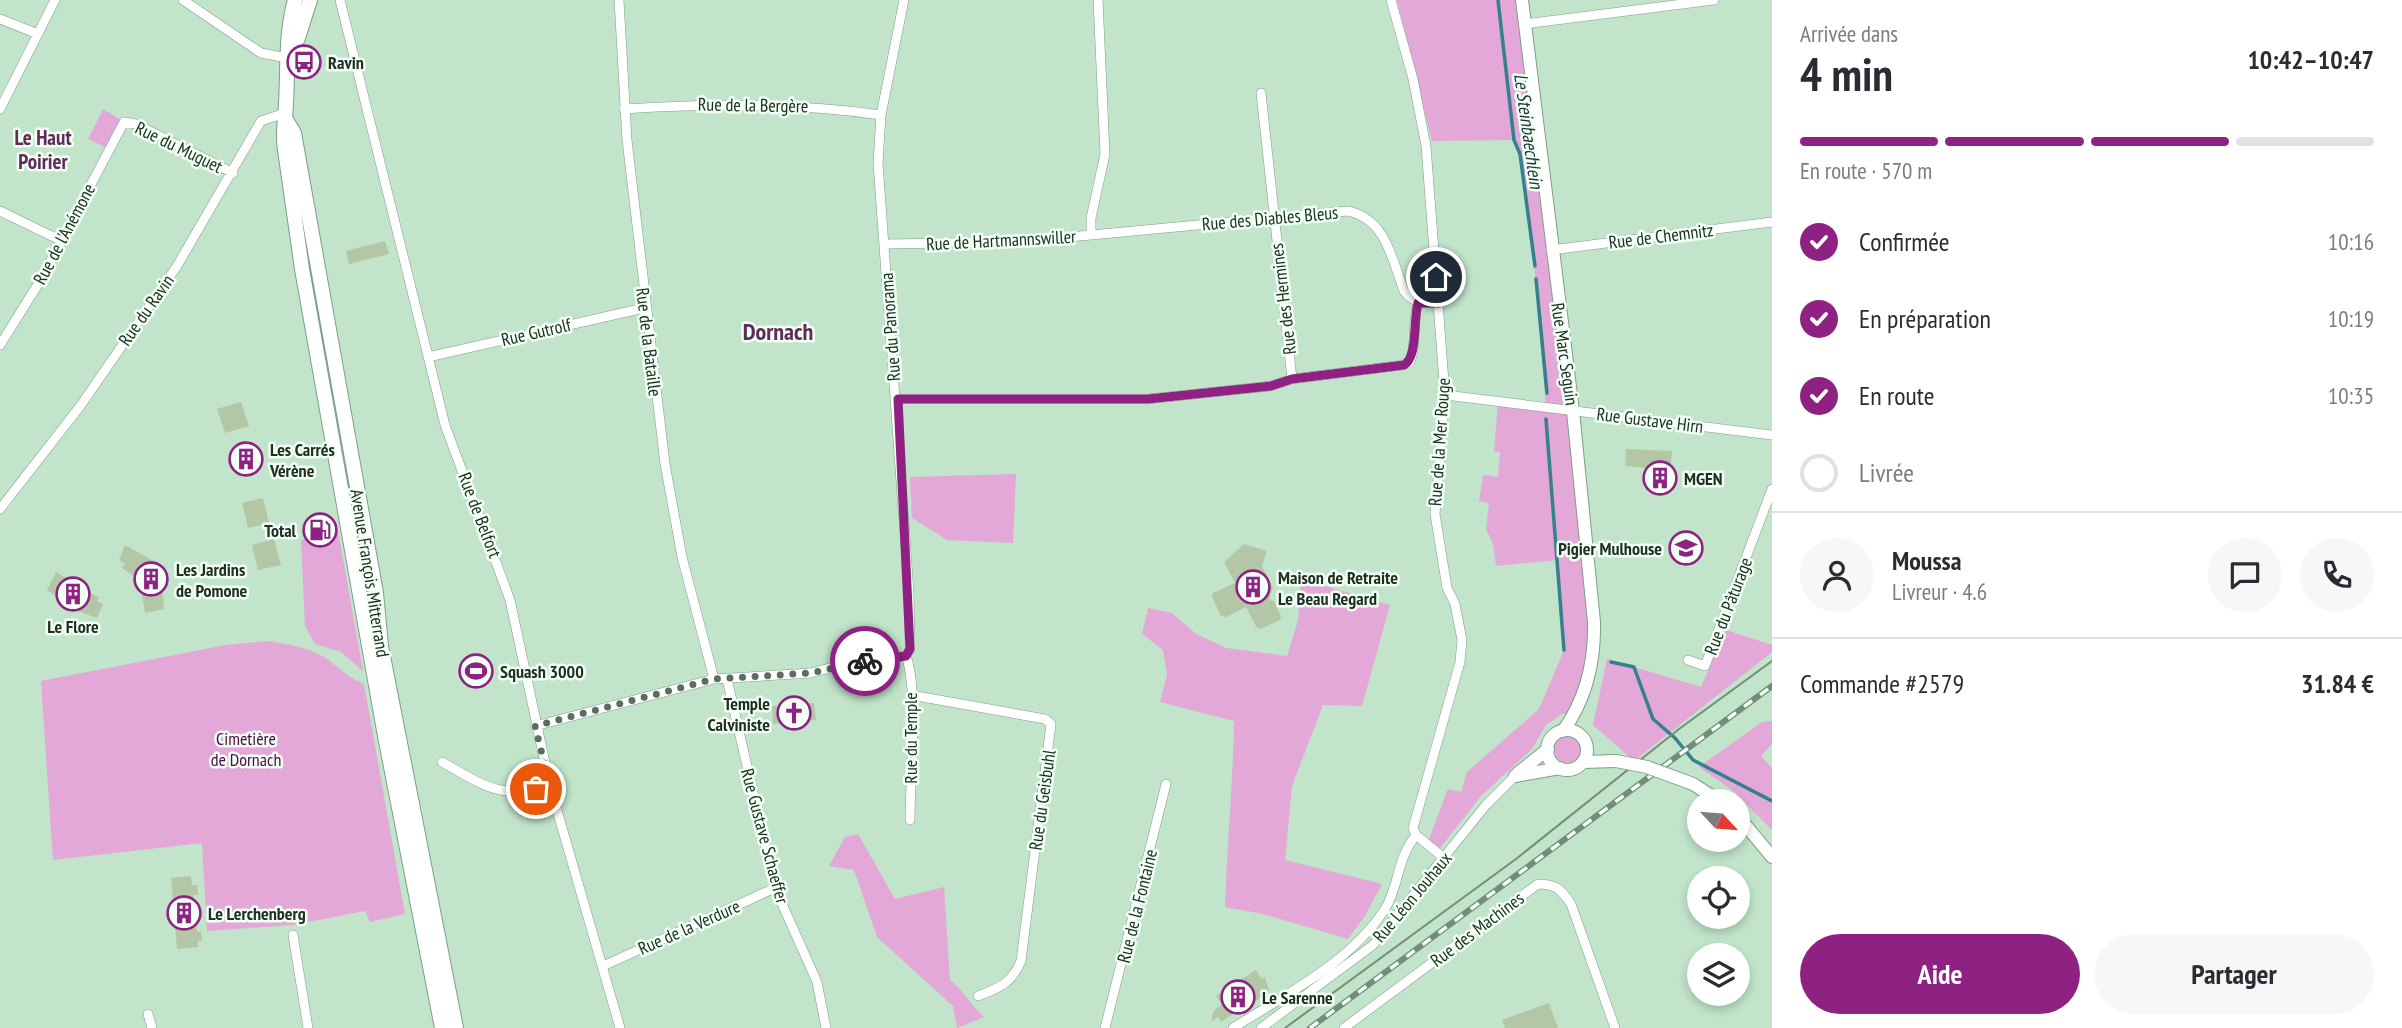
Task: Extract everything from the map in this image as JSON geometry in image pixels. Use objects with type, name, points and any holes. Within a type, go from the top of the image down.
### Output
[{"type":"main road","name":"Avenue François Mitterrand","points":[[295,0],[286,36],[285,115],[282,134],[302,269],[412,886],[442,1028]]},
{"type":"main road","name":"Avenue François Mitterrand","points":[[287,58],[298,38],[310,0]]},
{"type":"main road","name":"Avenue François Mitterrand","points":[[285,115],[294,133],[373,581],[381,646],[456,1028]]},
{"type":"street","points":[[0,109],[55,0]]},
{"type":"street","points":[[183,0],[261,53],[287,58]]},
{"type":"street","name":"Rue de Belfort","points":[[339,0],[445,425],[510,600],[550,786],[620,1028]]},
{"type":"street","name":"Rue de la Bataille","points":[[619,0],[624,109],[644,308],[682,556],[714,679]]},
{"type":"street","name":"Rue du Panorama","points":[[904,0],[881,115],[878,163],[894,388],[898,399],[909,593],[910,649],[906,656]]},
{"type":"street","name":"Rue de Hartmannswiller","points":[[884,244],[1012,243],[1091,235],[1091,218],[1105,154],[1098,0]]},
{"type":"street","name":"Rue de la Mer Rouge","points":[[1233,1028],[1301,984],[1363,936],[1390,899],[1400,859],[1416,835],[1413,828],[1415,815],[1462,652],[1455,604],[1447,588],[1434,514],[1445,396],[1426,146],[1413,79],[1391,0]]},
{"type":"street","name":"Rue Marc Seguin","points":[[1522,0],[1573,411],[1594,622],[1592,655],[1579,707],[1563,731]]},
{"type":"street","points":[[1524,24],[1714,0]]},
{"type":"street","points":[[0,19],[38,34]]},
{"type":"street","name":"Rue des Hermines","points":[[1261,93],[1292,379]]},
{"type":"street","name":"Rue de la Bergère","points":[[624,109],[712,103],[817,106],[881,115]]},
{"type":"street","name":"Rue du Ravin","points":[[0,509],[88,394],[177,266],[261,121],[285,115]]},
{"type":"street","name":"Rue du Muguet","points":[[124,122],[136,124],[233,173]]},
{"type":"street","name":"Rue de l'Anémone","points":[[0,345],[62,241],[124,122]]},
{"type":"street","points":[[0,211],[62,241]]},
{"type":"street","name":"Rue des Diables Bleus","points":[[1091,235],[1348,211],[1362,214],[1373,221],[1382,233],[1404,291],[1418,303]]},
{"type":"street","name":"Rue de Chemnitz","points":[[1551,250],[1772,222]]},
{"type":"street","points":[[898,399],[1148,399],[1271,386],[1292,379],[1404,365],[1410,362],[1418,303],[1438,303]]},
{"type":"street","name":"Rue Gutrolf","points":[[428,357],[644,308]]},
{"type":"street","name":"Rue Gustave Hirn","points":[[1445,396],[1772,435]]},
{"type":"street","name":"Rue du Pâturage","points":[[1688,660],[1705,666],[1772,489]]},
{"type":"street","points":[[535,726],[714,679],[811,673],[848,663],[906,656]]},
{"type":"street","name":"Rue du Temple","points":[[906,656],[910,667],[911,695],[910,821]]},
{"type":"street","name":"Rue Gustave Schaeffer","points":[[727,679],[775,888],[817,982],[826,1028]]},
{"type":"street","name":"Rue du Geisbuhl","points":[[911,695],[1045,719],[1051,724],[1021,961],[1015,974],[1004,986],[978,996]]},
{"type":"street","name":"Rue Marc Seguin","points":[[1579,707],[1585,742]]},
{"type":"street","points":[[1560,768],[1551,761],[1548,749],[1552,737],[1563,731],[1575,732],[1585,742],[1616,761]]},
{"type":"street","points":[[1583,762],[1585,742]]},
{"type":"street","name":"Rue Léon Jouhaux","points":[[1261,1028],[1373,944],[1486,805],[1548,749]]},
{"type":"street","points":[[1516,776],[1560,768],[1572,769],[1583,762],[1616,761],[1647,767],[1701,789]]},
{"type":"street","points":[[442,762],[486,787],[504,792],[523,793],[550,786]]},
{"type":"street","name":"Rue de la Fontaine","points":[[1105,1028],[1166,784]]},
{"type":"street","points":[[1750,830],[1772,857]]},
{"type":"street","points":[[1416,835],[1444,858]]},
{"type":"street","name":"Rue des Machines","points":[[1344,1028],[1538,884],[1552,884],[1561,890],[1571,904],[1615,1028]]},
{"type":"street","name":"Rue de la Verdure","points":[[603,966],[775,888]]},
{"type":"street","points":[[293,935],[308,1028]]},
{"type":"street","points":[[148,1014],[152,1028]]},
{"type":"green space","points":[[1397,0],[1522,0],[1594,640],[1573,716],[1562,714],[1546,725],[1532,749],[1481,796],[1437,852],[1427,844],[1448,789],[1461,792],[1467,772],[1539,709],[1564,650],[1557,560],[1496,566],[1493,544],[1486,529],[1489,503],[1479,501],[1483,475],[1498,477],[1500,452],[1494,451],[1498,403],[1546,408],[1533,250],[1520,154],[1514,140],[1432,141]]},
{"type":"green space","points":[[103,109],[124,122],[109,149],[88,139]]},
{"type":"green space","points":[[1016,474],[1013,543],[947,540],[912,518],[910,477]]},
{"type":"green space","points":[[338,531],[363,671],[341,652],[315,644],[305,626],[301,540]]},
{"type":"green space","points":[[1301,579],[1390,605],[1362,706],[1323,705],[1292,786],[1285,860],[1382,884],[1365,916],[1348,939],[1263,914],[1225,907],[1234,721],[1160,702],[1167,675],[1163,650],[1142,634],[1148,608],[1172,613],[1196,634],[1226,648],[1287,656],[1298,621]]},
{"type":"green space","points":[[1726,630],[1772,645],[1772,652],[1634,761],[1593,725],[1607,659],[1701,687]]},
{"type":"green space","name":"Cimetière de Dornach","points":[[267,641],[315,653],[364,684],[405,914],[370,922],[365,911],[293,925],[207,931],[202,843],[53,860],[41,681],[226,645]]},
{"type":"green space","points":[[1772,721],[1772,744],[1761,756],[1772,768],[1772,830],[1750,808],[1750,789],[1731,789],[1699,767],[1762,722]]},
{"type":"green space","points":[[1568,735],[1578,739],[1582,749],[1578,759],[1568,763],[1558,759],[1554,749],[1558,739]]},
{"type":"green space","points":[[858,834],[895,899],[944,887],[950,980],[984,1017],[957,1028],[953,1006],[877,937],[854,870],[829,866],[845,837]]},
{"type":"building","points":[[385,241],[389,254],[349,264],[346,251]]},
{"type":"building","name":"Les Carrés Vérène","points":[[241,402],[249,426],[225,433],[217,409]]},
{"type":"building","name":"Les Carrés Vérène","points":[[254,443],[262,467],[237,475],[230,451]]},
{"type":"building","name":"MGEN","points":[[1626,449],[1672,451],[1669,490],[1648,488],[1650,468],[1625,466]]},
{"type":"building","name":"Les Carrés Vérène","points":[[263,498],[269,523],[248,528],[242,503]]},
{"type":"building","points":[[274,539],[281,565],[258,570],[252,545]]},
{"type":"building","name":"Maison de Retraite Le Beau Regard","points":[[1244,544],[1267,551],[1262,566],[1273,588],[1269,599],[1274,601],[1281,616],[1280,620],[1261,629],[1257,628],[1246,607],[1226,617],[1221,616],[1212,597],[1213,593],[1235,583],[1224,562]]},
{"type":"building","name":"Les Jardins de Pomone","points":[[125,545],[155,562],[157,572],[161,571],[164,609],[145,613],[141,588],[137,585],[140,580],[122,568],[125,564],[119,560]]},
{"type":"building","name":"Le Flore","points":[[56,572],[99,598],[97,601],[103,604],[97,618],[62,605],[63,601],[47,590]]},
{"type":"building","name":"Temple Calviniste","points":[[814,703],[816,720],[773,724],[772,706]]},
{"type":"building","name":"Le Lerchenberg","points":[[191,876],[192,885],[197,885],[198,895],[193,895],[197,932],[201,932],[202,941],[198,941],[198,947],[177,949],[171,878]]},
{"type":"building","name":"Le Sarenne","points":[[1256,970],[1262,979],[1265,977],[1269,991],[1247,1008],[1246,1005],[1221,1022],[1218,1017],[1211,1022],[1214,1010],[1222,1005],[1216,996]]},
{"type":"building","points":[[1549,1003],[1558,1028],[1505,1028],[1502,1020]]},
{"type":"waterway","name":"Le Steinbaechlein","points":[[1498,0],[1514,140],[1520,154],[1535,266]]},
{"type":"waterway","name":"Le Steinbaechlein","points":[[1536,279],[1547,393]]},
{"type":"waterway","name":"Le Steinbaechlein","points":[[1546,419],[1564,650]]},
{"type":"waterway","name":"Le Steinbaechlein","points":[[1611,662],[1634,667],[1653,719],[1675,738],[1693,760],[1772,801]]},
{"type":"tram line","points":[[1285,1028],[1516,859],[1679,729],[1772,661]]},
{"type":"railway","points":[[1310,1028],[1772,686]]},
{"type":"way so far","points":[[536,789],[550,786],[535,726],[714,679],[811,673],[865,661]]},
{"type":"place","name":"Ravin","points":[[304,62]]},
{"type":"place","name":"Les Carrés Vérène","points":[[246,459]]},
{"type":"place","name":"MGEN","points":[[1660,478]]},
{"type":"place","name":"Total","points":[[320,530]]},
{"type":"place","name":"Pigier Mulhouse","points":[[1686,548]]},
{"type":"place","name":"Les Jardins de Pomone","points":[[151,579]]},
{"type":"place","name":"Maison de Retraite Le Beau Regard","points":[[1253,587]]},
{"type":"place","name":"Le Flore","points":[[73,594]]},
{"type":"place","name":"Squash 3000","points":[[476,671]]},
{"type":"place","name":"Temple Calviniste","points":[[794,713]]},
{"type":"place","name":"Le Lerchenberg","points":[[184,913]]},
{"type":"place","name":"Le Sarenne","points":[[1238,997]]},
{"type":"district","name":"Le Haut Poirier","points":[[43,149]]},
{"type":"district","name":"Dornach","points":[[778,331]]},
{"type":"route","points":[[865,661],[906,656],[910,649],[898,399],[1148,399],[1271,386],[1292,379],[1404,365],[1410,362],[1413,353],[1413,319],[1418,303],[1438,303],[1436,277]]}]
